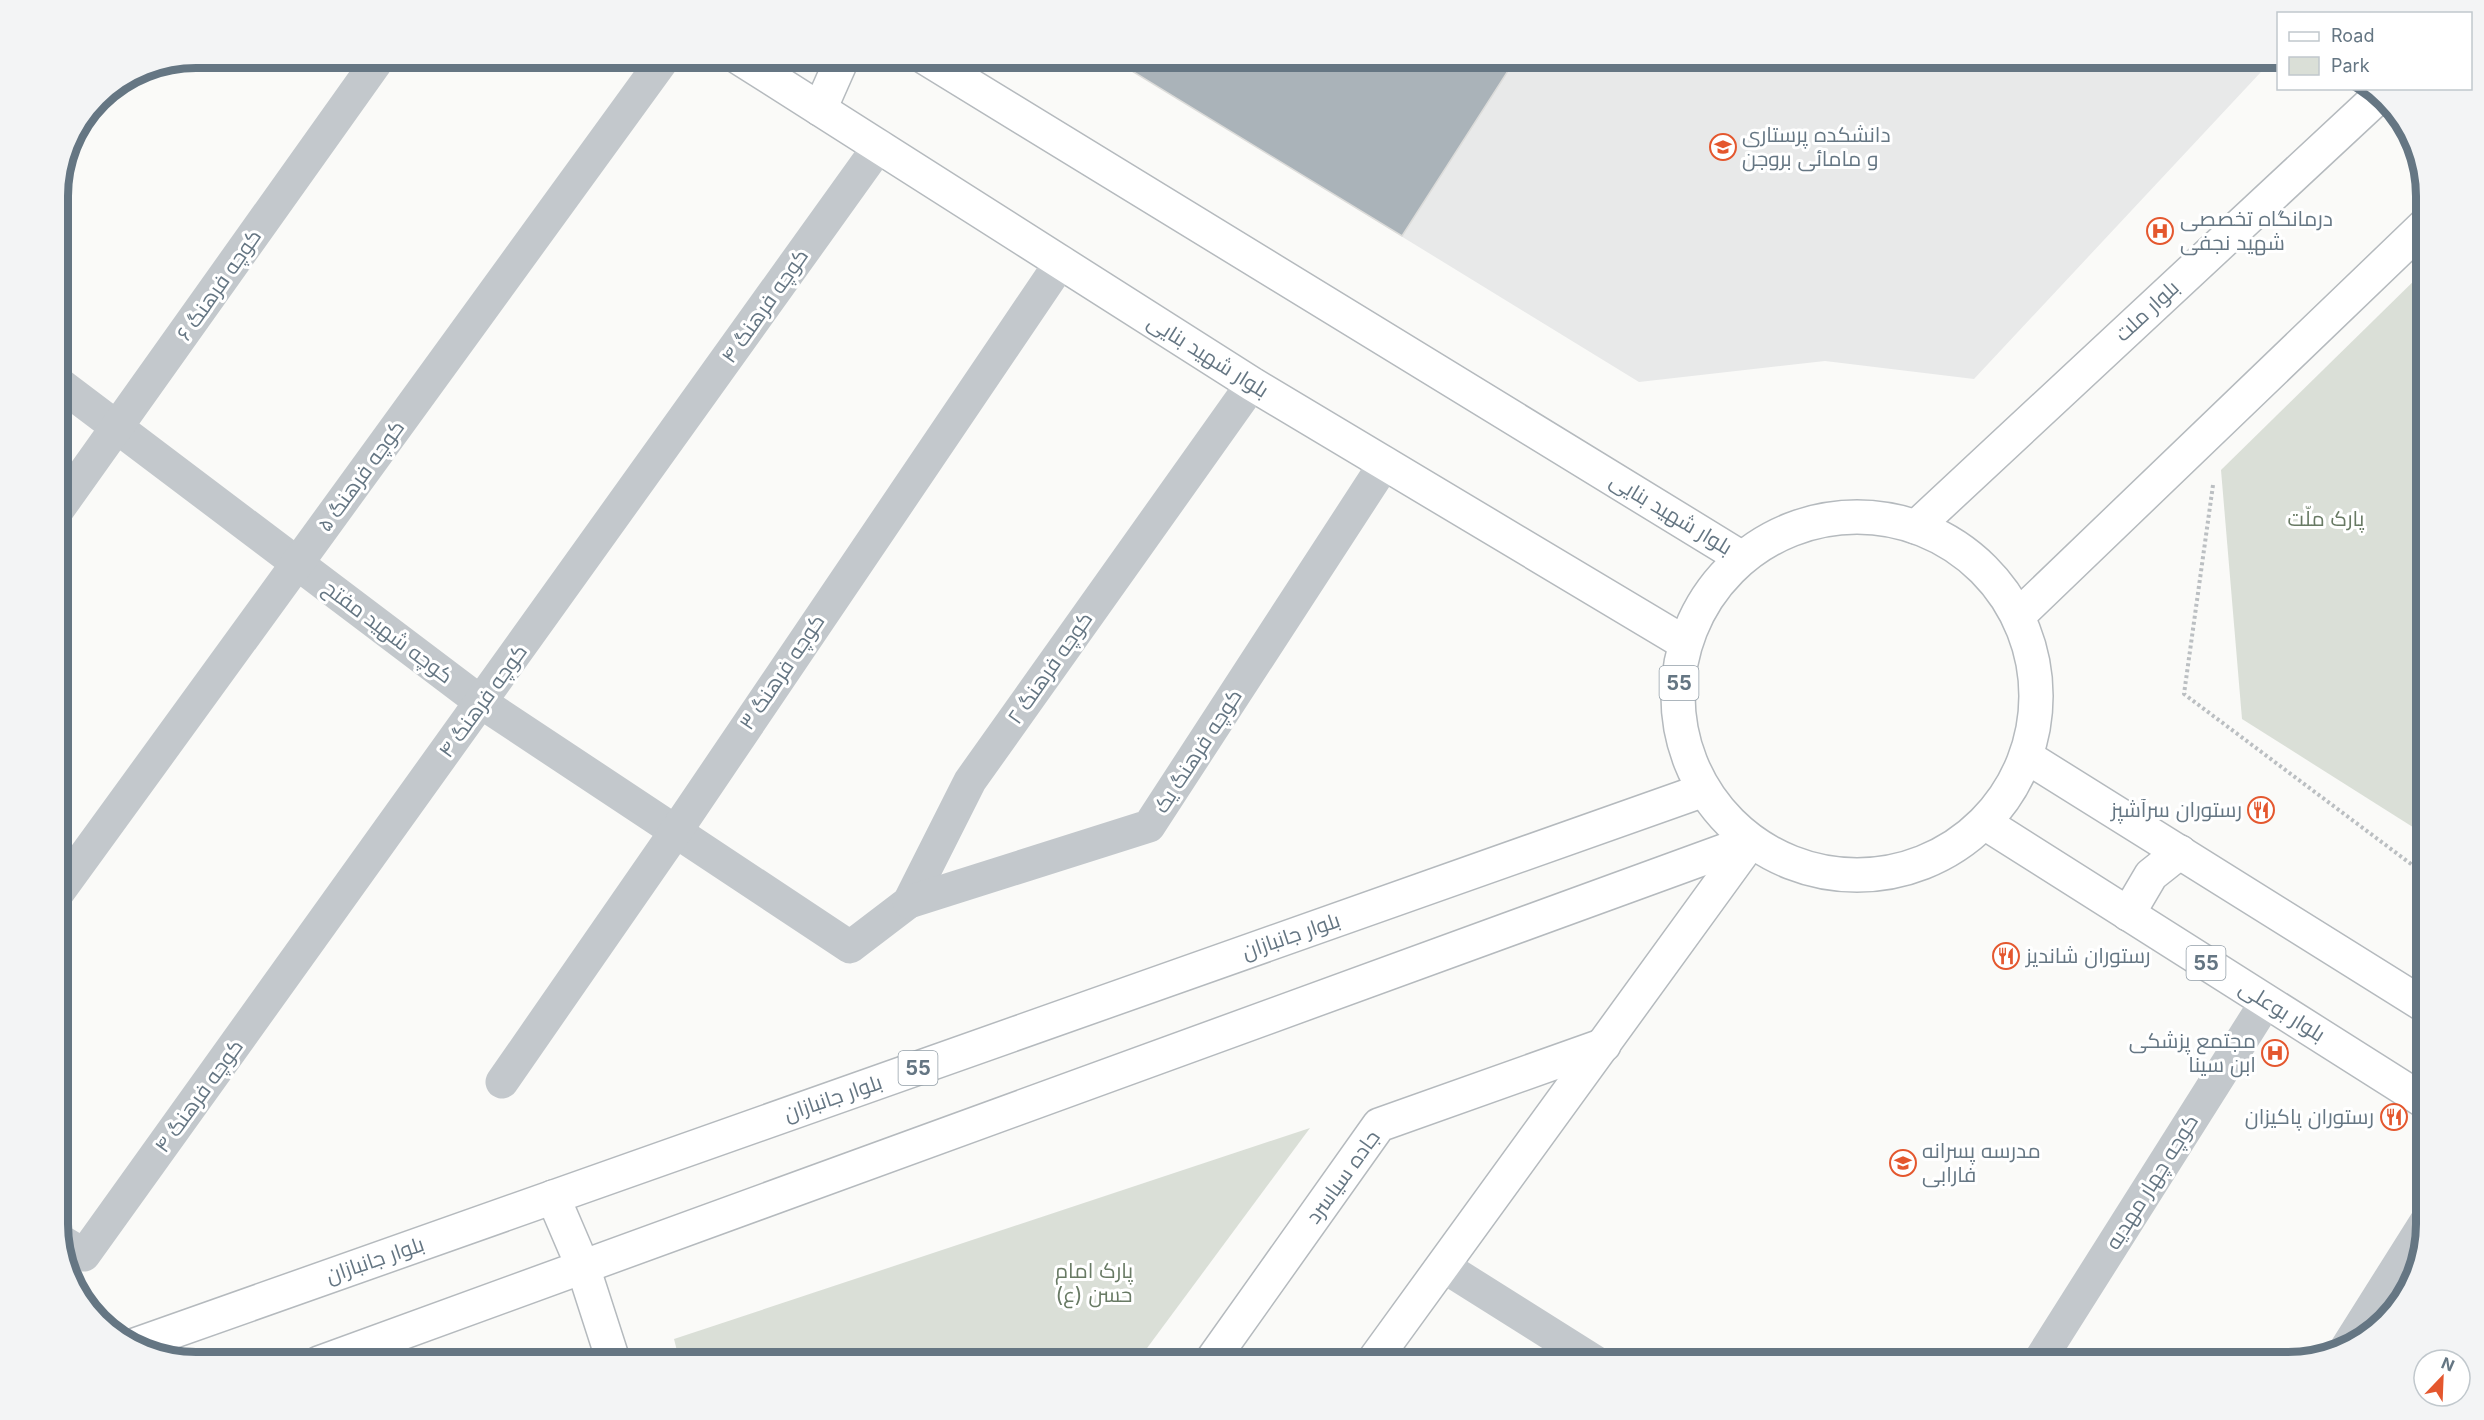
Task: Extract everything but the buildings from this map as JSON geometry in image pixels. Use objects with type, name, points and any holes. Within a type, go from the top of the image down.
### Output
[{"type":"main road","name":"بلوار شهید بنایی","points":[[755,68],[1252,384],[1685,643]]},
{"type":"main road","points":[[820,109],[838,68]]},
{"type":"main road","name":"بلوار شهید بنایی","points":[[942,68],[1742,558]]},
{"type":"main road","name":"بلوار ملت","points":[[1916,527],[2374,100]]},
{"type":"main road","points":[[2018,616],[2416,234]]},
{"type":"main road","name":"55","points":[[1870,518],[1916,527],[1957,548],[1992,578],[2018,616],[2033,661],[2035,690],[2036,710],[2027,757],[2009,793],[1984,824],[1944,854],[1896,871],[1845,876],[1796,865],[1751,841],[1725,818],[1704,790],[1683,743],[1677,693],[1685,643],[1698,611],[1718,582],[1742,558],[1781,533],[1824,520],[1870,518]]},
{"type":"main road","points":[[2027,757],[2416,1000]]},
{"type":"main road","name":"بلوار جانبازان","points":[[144,1342],[1704,790]]},
{"type":"main road","name":"بلوار بوعلی","points":[[1984,824],[2416,1096]]},
{"type":"main road","points":[[1380,1352],[1751,841]]},
{"type":"main road","points":[[349,1352],[1751,841]]},
{"type":"main road","points":[[2128,915],[2151,875],[2180,852]]},
{"type":"main road","name":"جاده سیاسرد","points":[[1218,1352],[1379,1125],[1604,1045]]},
{"type":"main road","points":[[552,1197],[583,1267],[610,1352]]},
{"type":"street","name":"کوچه فرهنگ ۶","points":[[68,496],[372,68]]},
{"type":"street","name":"کوچه فرهنگ ۵","points":[[68,879],[657,68]]},
{"type":"street","name":"کوچه فرهنگ ۴","points":[[72,1247],[482,702],[879,146]]},
{"type":"street","name":"کوچه فرهنگ ۳","points":[[502,1082],[676,831],[1061,262]]},
{"type":"street","name":"کوچه فرهنگ ۲","points":[[850,947],[909,903],[970,781],[1252,384]]},
{"type":"street","name":"کوچه شهید مفتح","points":[[68,389],[482,702],[850,947]]},
{"type":"street","name":"کوچه فرهنگ یک","points":[[909,903],[1149,826],[1385,463]]},
{"type":"street","name":"کوچه چهار مهدیه","points":[[2045,1352],[2266,1002]]},
{"type":"street","points":[[2356,1332],[2415,1239]]},
{"type":"street","points":[[1443,1266],[1580,1352]]},
{"type":"path","points":[[2223,419],[2184,694],[2416,868]]},
{"type":"shaded area","name":"دانشکده پرستاری و مامائی بروجن","points":[[1127,68],[2265,68],[1974,379],[1825,361],[1639,382]]},
{"type":"green space","name":"پارک ملّت","points":[[2416,279],[2416,829],[2242,719],[2221,470]]},
{"type":"green space","name":"پارک امام حسن (ع)","points":[[1310,1128],[1144,1352],[677,1352],[674,1339]]},
{"type":"place","name":"دانشکده پرستاری و مامائی بروجن","points":[[1723,147]]},
{"type":"place","name":"درمانگاه تخصصی شهید نجفی","points":[[2160,231]]},
{"type":"place","name":"رستوران سرآشپز","points":[[2261,810]]},
{"type":"place","name":"رستوران شاندیز","points":[[2006,956]]},
{"type":"place","name":"مجتمع پزشکی ابن سینا","points":[[2275,1053]]},
{"type":"place","name":"رستوران پاکیزان","points":[[2394,1117]]},
{"type":"place","name":"مدرسه پسرانه فارابی","points":[[1903,1163]]}]
